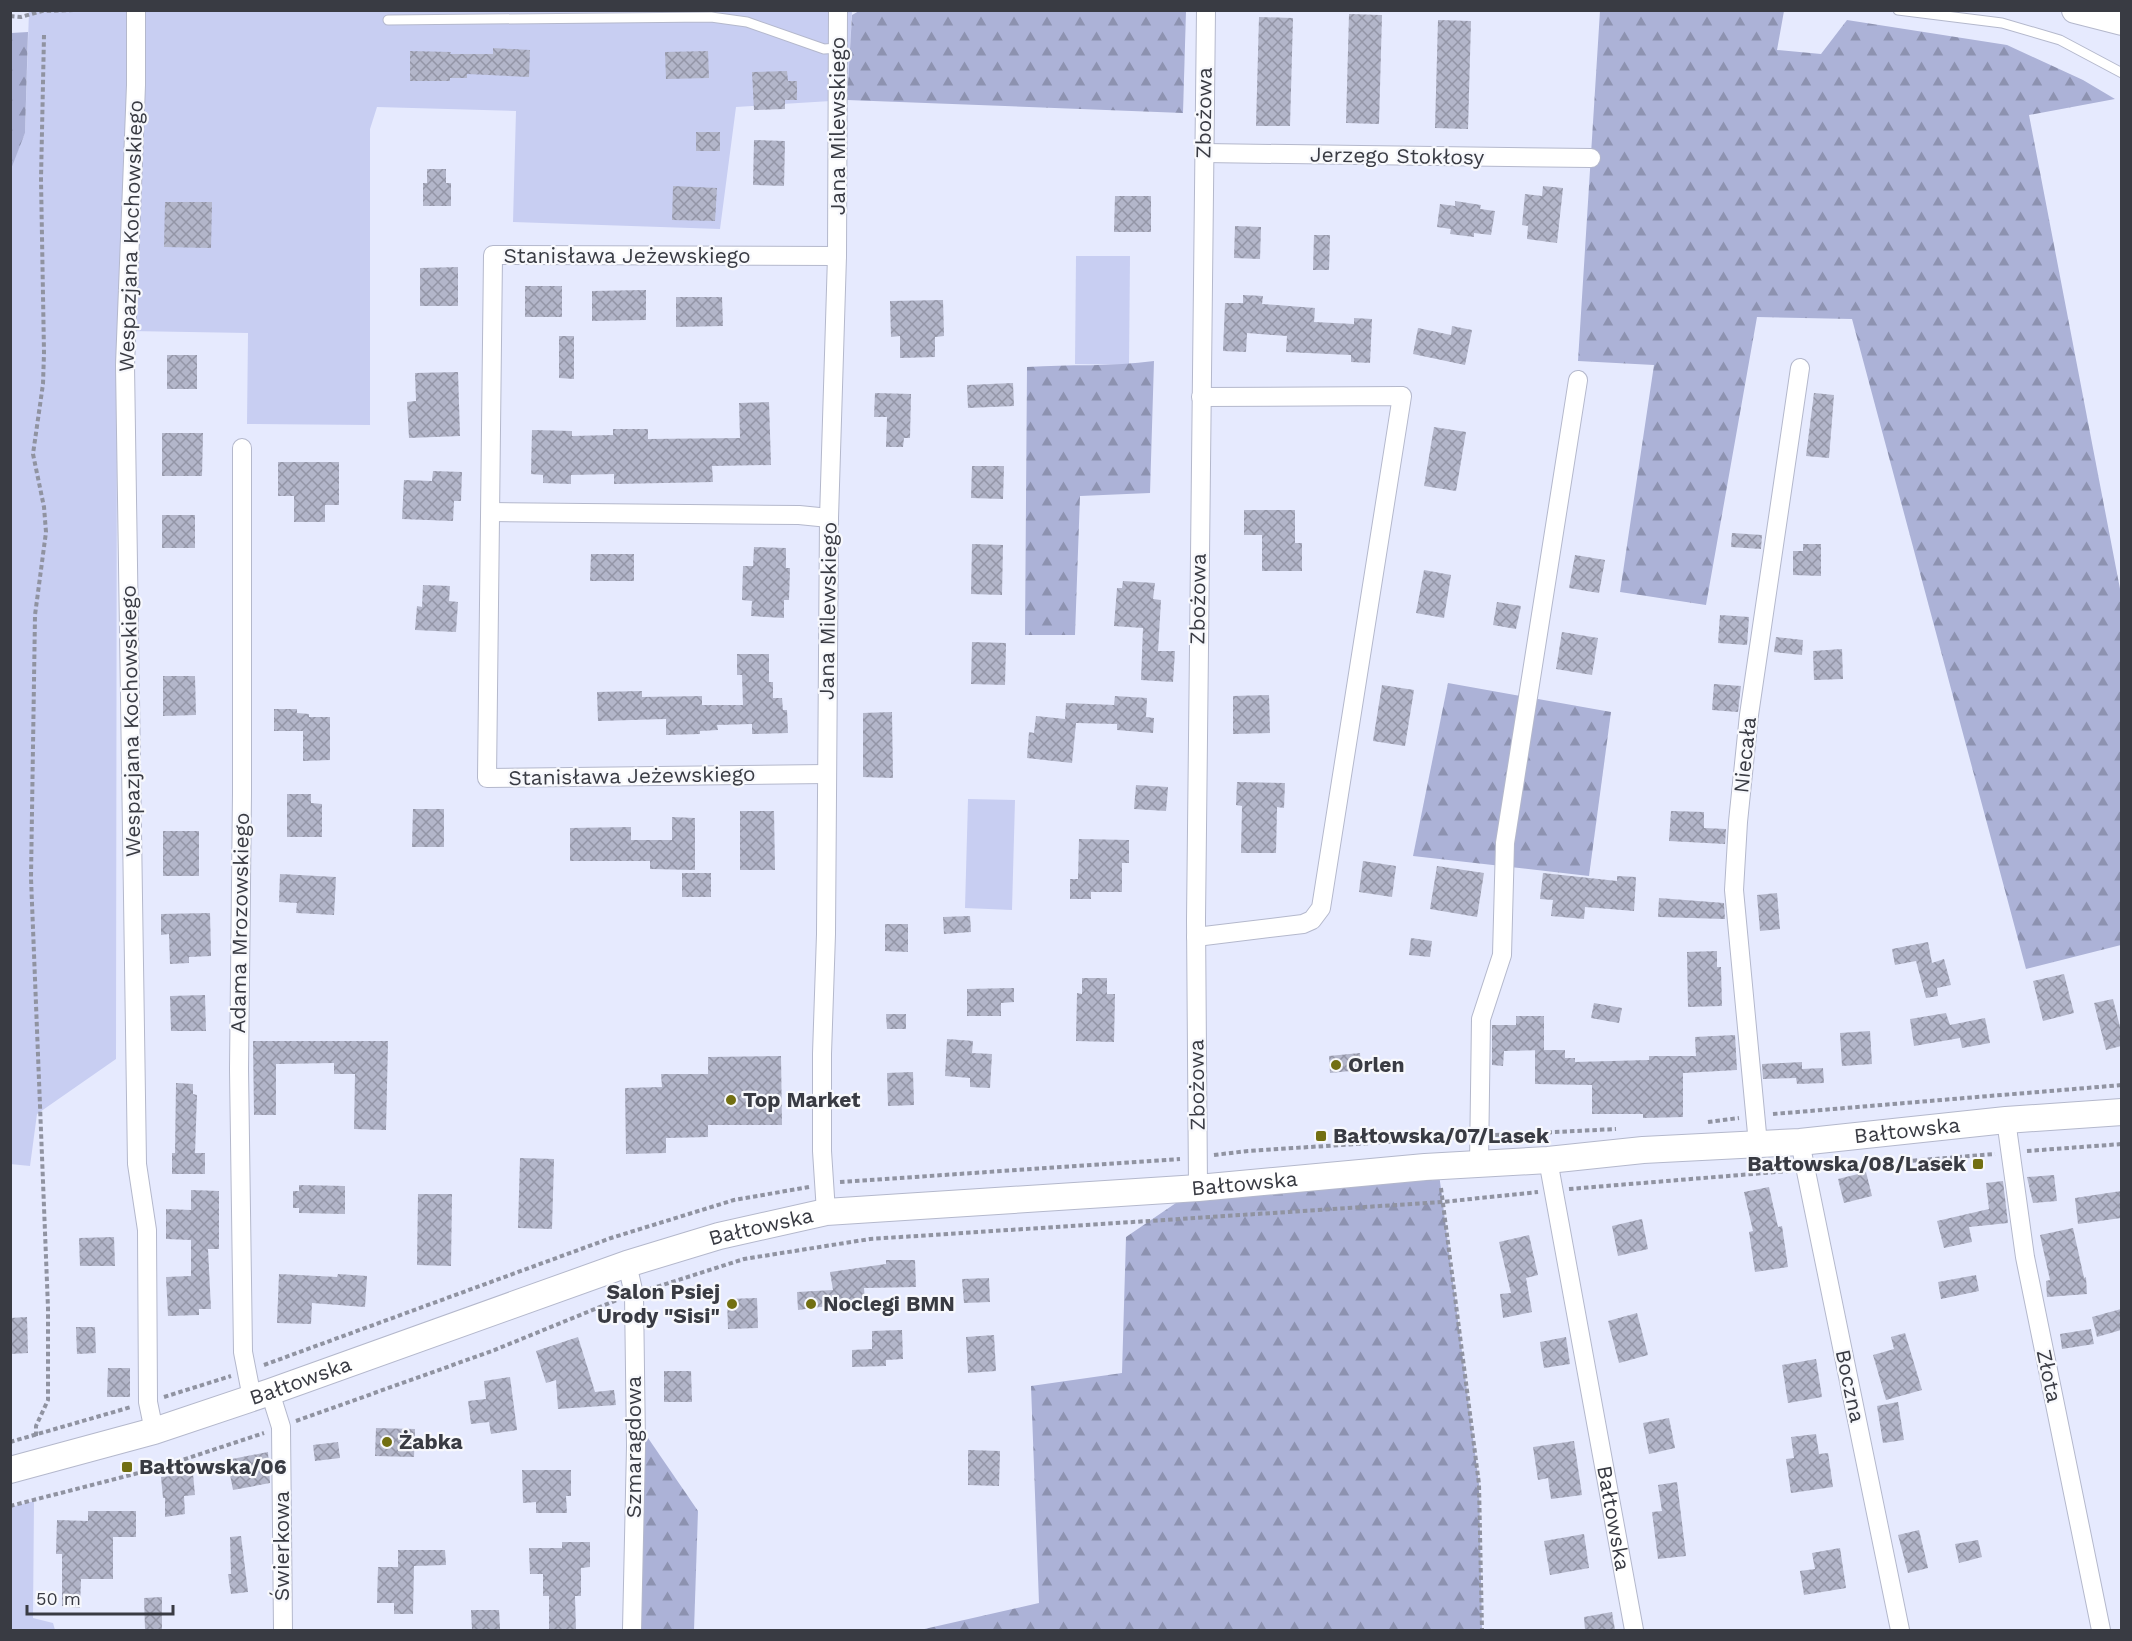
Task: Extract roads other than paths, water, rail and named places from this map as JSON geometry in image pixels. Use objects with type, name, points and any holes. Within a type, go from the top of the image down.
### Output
[{"type":"main road","points":[[2075,10],[2121,22]]},
{"type":"main road","name":"Bałtowska","points":[[10,1470],[153,1431],[261,1395],[627,1264],[719,1236],[826,1212],[1198,1188],[1438,1166],[1548,1160],[1643,1150],[1800,1142],[2006,1120],[2121,1112]]},
{"type":"street","name":"Wespazjana Kochowskiego","points":[[136,10],[136,85],[126,365],[137,1164],[147,1230],[148,1402],[153,1431]]},
{"type":"street","name":"Jana Milewskiego","points":[[826,1212],[822,1140],[829,518],[837,256],[838,10]]},
{"type":"street","name":"Zbożowa","points":[[1198,1188],[1196,937],[1206,10]]},
{"type":"street","name":"Jerzego Stokłosy","points":[[1204,153],[1591,158]]},
{"type":"street","name":"Stanisława Jeżewskiego","points":[[826,774],[487,778],[493,255],[837,256]]},
{"type":"street","name":"Niecała","points":[[1758,1144],[1734,890],[1738,822],[1749,716],[1800,368]]},
{"type":"street","points":[[1479,1163],[1481,1019],[1502,955],[1505,843],[1578,380]]},
{"type":"street","points":[[1196,937],[1303,924],[1318,914],[1321,908],[1402,396],[1201,397]]},
{"type":"street","name":"Adama Mrozowskiego","points":[[242,448],[242,794],[238,1069],[243,1352],[261,1395]]},
{"type":"street","points":[[491,512],[799,515],[829,518]]},
{"type":"street","name":"Złota","points":[[2006,1120],[2025,1257],[2101,1630]]},
{"type":"street","name":"Boczna","points":[[1800,1142],[1900,1630]]},
{"type":"street","name":"Bałtowska","points":[[1548,1160],[1634,1630]]},
{"type":"street","name":"Szmaragdowa","points":[[627,1264],[634,1294],[636,1446],[632,1630]]},
{"type":"street","name":"Świerkowa","points":[[261,1395],[281,1427],[283,1630]]},
{"type":"lane","points":[[1898,10],[2002,23],[2060,40],[2121,73]]},
{"type":"lane","points":[[388,20],[711,16],[747,22],[824,49],[838,48]]},
{"type":"place","name":"Orlen","points":[[1336,1065]]},
{"type":"place","name":"Top Market","points":[[731,1100]]},
{"type":"place","name":"Bałtowska/07/Lasek","points":[[1321,1136]]},
{"type":"place","name":"Bałtowska/08/Lasek","points":[[1978,1164]]},
{"type":"place","name":"Salon Psiej Urody \"Sisi\"","points":[[732,1304]]},
{"type":"place","name":"Noclegi BMN","points":[[811,1304]]},
{"type":"place","name":"Żabka","points":[[387,1442]]},
{"type":"place","name":"Bałtowska/06","points":[[127,1467]]}]
